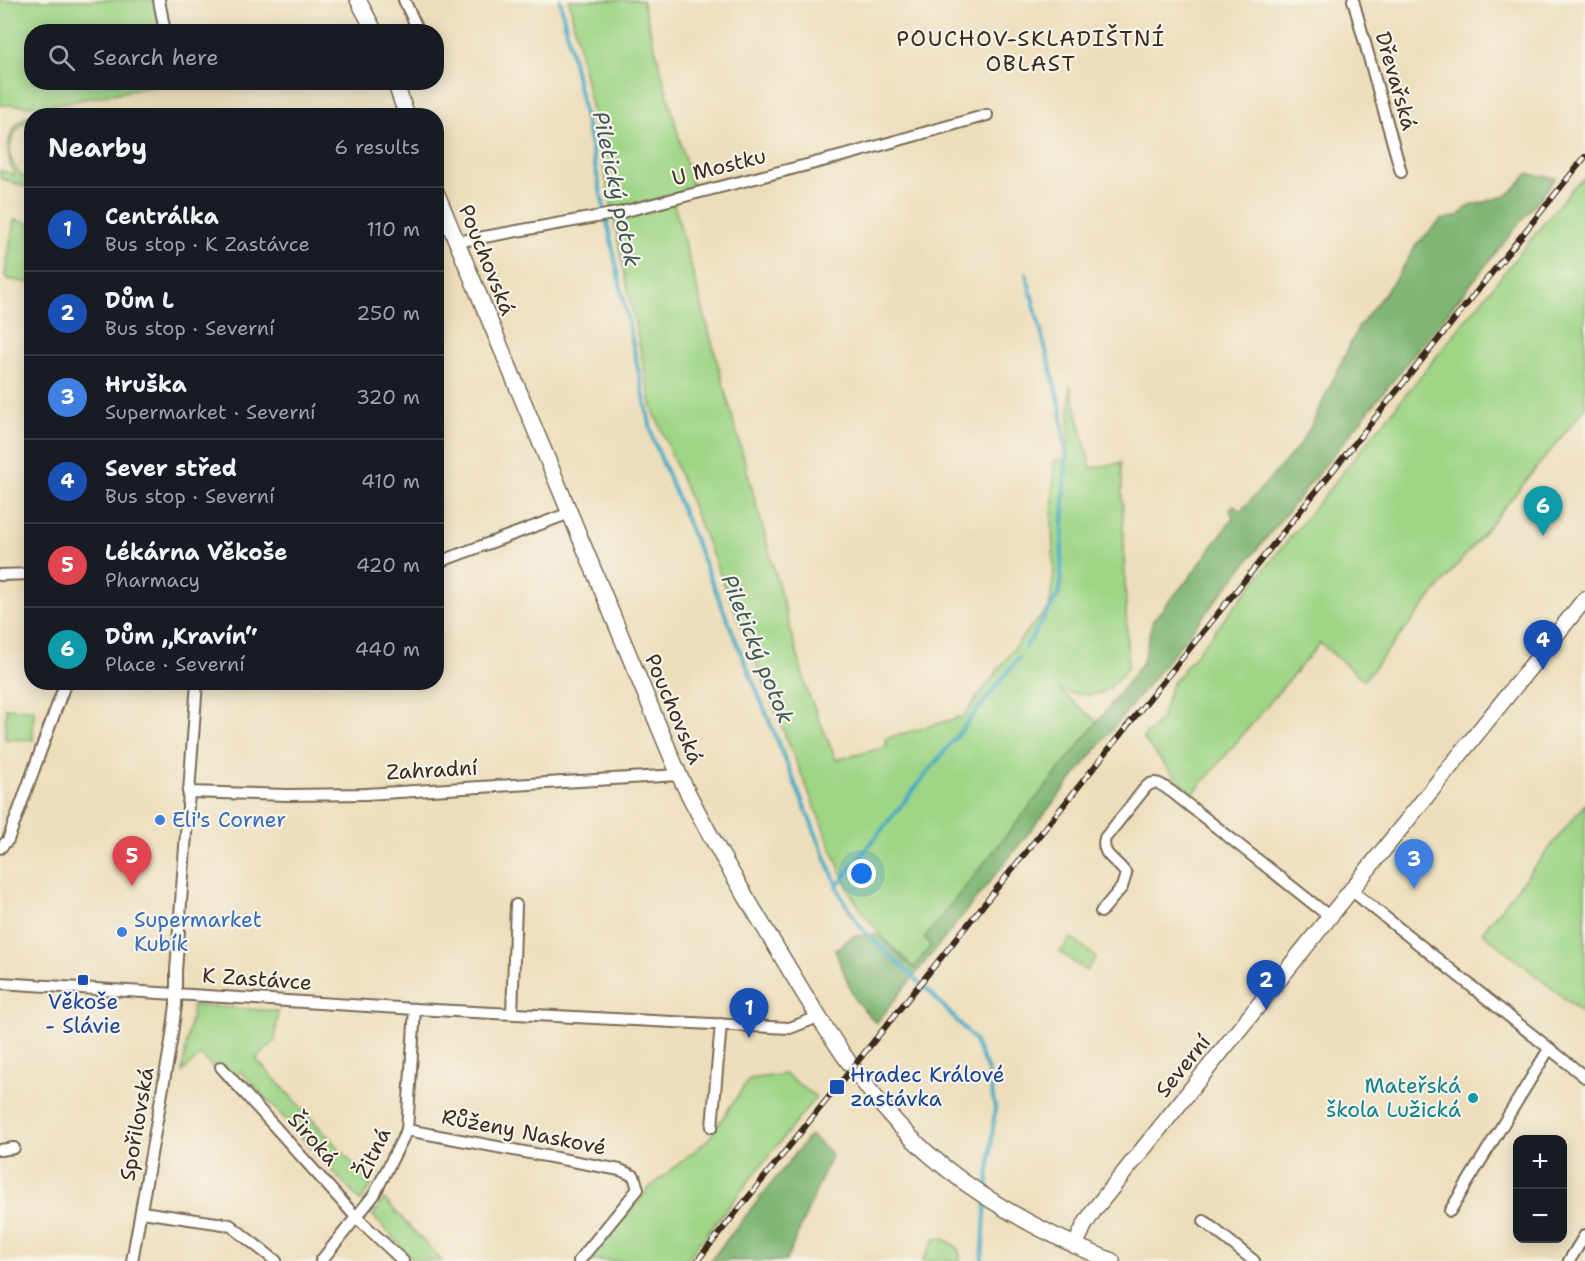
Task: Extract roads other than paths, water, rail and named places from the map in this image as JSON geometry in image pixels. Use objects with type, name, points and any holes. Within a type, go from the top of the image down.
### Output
[{"type":"street","points":[[159,0],[164,24]]},
{"type":"street","points":[[358,0],[371,24]]},
{"type":"street","points":[[404,0],[414,24]]},
{"type":"street","name":"Dřevařská","points":[[1353,0],[1401,172]]},
{"type":"street","points":[[400,90],[405,108]]},
{"type":"street","name":"U Mostku","points":[[456,242],[618,213],[839,157],[987,116]]},
{"type":"street","name":"Pouchovská","points":[[444,212],[679,775],[703,824],[818,1017],[884,1109],[916,1142],[968,1185],[1010,1213],[1076,1246]]},
{"type":"street","points":[[444,560],[570,513]]},
{"type":"street","points":[[0,575],[24,574]]},
{"type":"street","name":"Severní","points":[[1076,1246],[1083,1226],[1094,1210],[1585,599]]},
{"type":"street","points":[[0,848],[8,840],[63,690]]},
{"type":"street","name":"Spořilovská","points":[[132,1261],[171,1042],[196,690]]},
{"type":"street","name":"Zahradní","points":[[188,792],[287,795],[366,794],[679,775]]},
{"type":"street","points":[[1101,912],[1122,887],[1126,874],[1121,866],[1105,852],[1103,845],[1105,838],[1146,787],[1155,782],[1172,792],[1330,916]]},
{"type":"street","points":[[1351,891],[1585,1077]]},
{"type":"street","points":[[512,1013],[516,906]]},
{"type":"street","name":"K Zastávce","points":[[0,982],[415,1009],[790,1028],[818,1017]]},
{"type":"street","name":"Žitná","points":[[321,1261],[374,1195],[406,1130],[415,1009]]},
{"type":"street","points":[[712,1127],[721,1024]]},
{"type":"street","points":[[1450,1211],[1549,1049]]},
{"type":"street","name":"Široká","points":[[221,1067],[356,1217],[403,1261]]},
{"type":"street","name":"Růženy Naskové","points":[[406,1130],[620,1170],[634,1176],[638,1189],[579,1261]]},
{"type":"street","points":[[0,1150],[14,1148]]},
{"type":"street","points":[[142,1212],[230,1225],[276,1261]]},
{"type":"street","points":[[1204,1221],[1254,1261]]},
{"type":"street","points":[[1569,1261],[1585,1235]]},
{"type":"street","points":[[1076,1246],[1112,1261]]},
{"type":"waterway","name":"Piletický potok","points":[[560,0],[653,439],[843,900],[862,929],[933,995],[973,1038],[988,1071],[995,1108],[987,1191]]},
{"type":"waterway","points":[[1025,648],[1060,592],[1066,457],[1061,409],[1026,273]]},
{"type":"waterway","points":[[836,887],[1019,658]]},
{"type":"waterway","name":"Piletický potok","points":[[982,1261],[986,1202]]},
{"type":"railway","points":[[697,1261],[1585,157]]},
{"type":"place","name":"Dům „Kravín“","points":[[1543,536]]},
{"type":"place","name":"Sever střed","points":[[1543,670]]},
{"type":"place","name":"Eli's Corner","points":[[160,820]]},
{"type":"place","name":"Lékárna Věkoše","points":[[132,886]]},
{"type":"place","name":"Hruška","points":[[1414,889]]},
{"type":"place","name":"Supermarket Kubík","points":[[122,932]]},
{"type":"place","name":"Věkoše - Slávie","points":[[83,980]]},
{"type":"place","name":"Dům L","points":[[1266,1010]]},
{"type":"place","name":"Centrálka","points":[[749,1038]]},
{"type":"place","name":"Hradec Králové zastávka","points":[[837,1087]]},
{"type":"place","name":"Mateřská škola Lužická","points":[[1473,1098]]},
{"type":"district","name":"POUCHOV-SKLADIŠTNÍ OBLAST","points":[[1031,50]]}]
